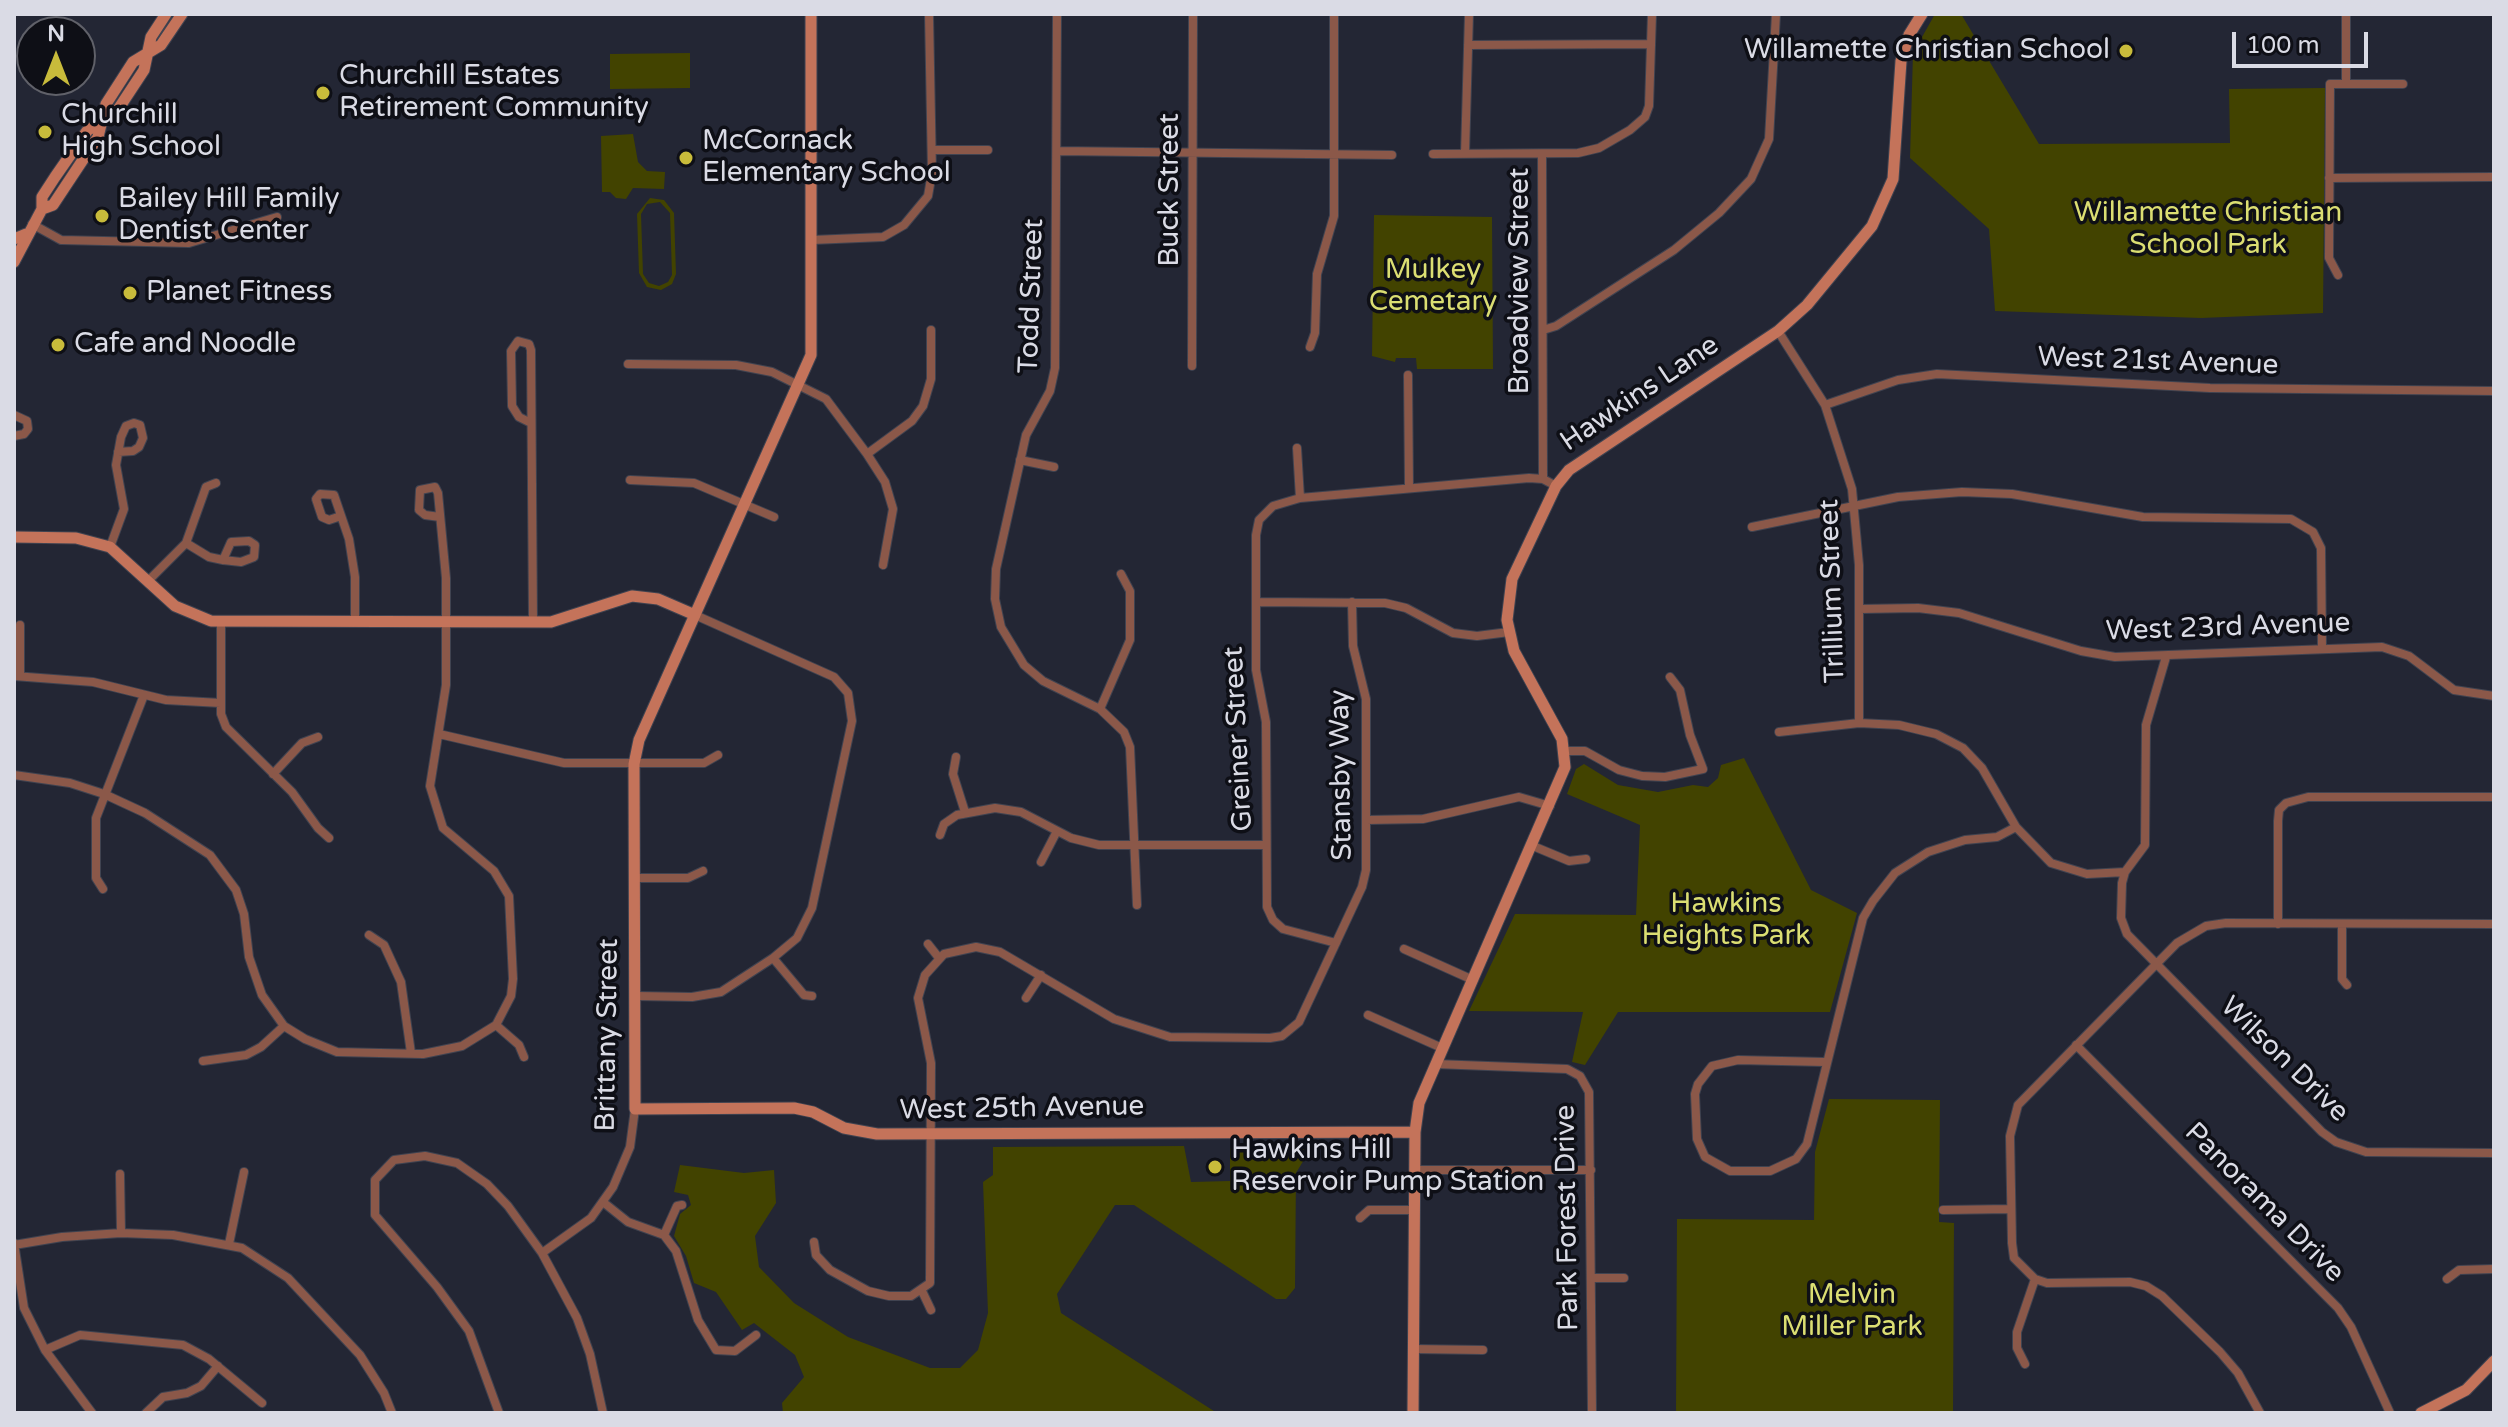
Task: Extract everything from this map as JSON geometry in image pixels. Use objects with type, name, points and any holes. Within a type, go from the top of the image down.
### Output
[{"type":"street","points":[[150,51],[151,37],[166,14]]},
{"type":"street","points":[[14,262],[42,209],[42,197],[87,131],[102,123],[106,104],[133,62],[161,45],[182,14]]},
{"type":"street","name":"Brittany Street","points":[[542,1253],[582,1226],[603,1202],[630,1147],[635,1109],[634,764],[639,740],[812,350],[811,14]]},
{"type":"street","points":[[812,240],[876,239],[904,225],[928,196],[932,150],[929,14]]},
{"type":"street","name":"Todd Street","points":[[1057,14],[1055,368],[1050,391],[1030,422],[1020,460],[996,569],[995,599],[1001,627],[1012,649],[1032,672],[1100,709],[1115,720],[1128,741],[1137,905]]},
{"type":"street","name":"Buck Street","points":[[1192,366],[1193,14]]},
{"type":"street","points":[[1310,347],[1315,333],[1317,274],[1333,221],[1334,14]]},
{"type":"street","points":[[1465,154],[1469,14]]},
{"type":"street","name":"Broadview Street","points":[[1543,479],[1542,154],[1595,149],[1640,122],[1649,106],[1652,14]]},
{"type":"street","points":[[1543,330],[1553,328],[1674,250],[1719,213],[1751,179],[1769,139],[1776,14]]},
{"type":"street","name":"Hawkins Lane","points":[[1565,751],[1557,727],[1522,670],[1509,632],[1507,608],[1512,579],[1556,486],[1579,462],[1778,331],[1807,305],[1881,213],[1895,167],[1901,61],[1909,35],[1922,14]]},
{"type":"street","points":[[2346,14],[2346,84]]},
{"type":"street","points":[[1468,45],[1651,44]]},
{"type":"street","points":[[2338,275],[2329,258],[2330,84],[2403,84]]},
{"type":"street","points":[[932,150],[988,150]]},
{"type":"street","points":[[1057,151],[1392,155]]},
{"type":"street","points":[[1433,154],[1542,154]]},
{"type":"street","points":[[2329,178],[2494,177]]},
{"type":"street","points":[[29,229],[61,240],[189,243],[277,217]]},
{"type":"street","points":[[14,239],[29,229]]},
{"type":"street","points":[[867,454],[912,421],[923,406],[931,379],[931,330]]},
{"type":"street","name":"Trillium Street","points":[[1778,331],[1825,405],[1855,506],[1859,723]]},
{"type":"street","points":[[531,423],[519,417],[512,406],[511,351],[518,341],[529,344],[531,350],[533,622]]},
{"type":"street","points":[[628,364],[755,367],[799,384],[831,404],[885,482],[893,509],[883,565]]},
{"type":"street","name":"West 21st Avenue","points":[[1825,405],[1898,380],[1937,374],[2226,389],[2494,391]]},
{"type":"street","points":[[1408,375],[1409,488]]},
{"type":"street","points":[[14,415],[27,421],[28,429],[24,434],[14,436]]},
{"type":"street","points":[[1297,448],[1300,498],[1543,479],[1556,486]]},
{"type":"street","points":[[110,547],[124,509],[116,465],[118,452]]},
{"type":"street","points":[[1020,460],[1054,467]]},
{"type":"street","points":[[630,480],[694,483],[774,517]]},
{"type":"street","points":[[148,581],[186,543],[206,487],[216,483]]},
{"type":"street","points":[[1752,527],[1917,495],[1990,492],[2143,517],[2291,519],[2307,526],[2321,548],[2322,648]]},
{"type":"street","name":"Greiner Street","points":[[1300,498],[1260,510],[1256,535],[1257,678],[1266,722],[1267,907],[1276,930],[1336,943]]},
{"type":"street","points":[[341,516],[353,558],[355,622]]},
{"type":"street","points":[[14,775],[70,783],[104,794],[190,840],[224,871],[244,914],[254,977],[262,995],[284,1026],[337,1052],[411,1053],[462,1046],[496,1025],[511,996],[513,979],[509,896],[494,871],[452,839],[436,813],[429,776],[446,685],[440,517]]},
{"type":"street","points":[[14,537],[76,538],[110,547],[185,612],[221,621],[533,622],[569,619],[632,596],[658,599],[834,677],[852,701],[852,721],[809,916],[797,938],[737,984],[712,995],[635,996]]},
{"type":"street","points":[[186,543],[223,560]]},
{"type":"street","points":[[1100,709],[1130,640],[1130,591],[1121,574]]},
{"type":"street","points":[[1256,602],[1396,605],[1445,630],[1462,635],[1509,632]]},
{"type":"street","name":"Stansby Way","points":[[939,958],[960,948],[985,948],[1041,975],[1138,1030],[1184,1039],[1270,1038],[1282,1036],[1299,1022],[1365,876],[1366,699],[1353,646],[1352,602]]},
{"type":"street","name":"West 23rd Avenue","points":[[1859,609],[1945,610],[2094,654],[2166,657],[2322,648],[2392,648],[2415,659],[2454,690],[2494,696]]},
{"type":"street","points":[[221,621],[223,721],[230,733],[273,774],[329,838]]},
{"type":"street","points":[[20,625],[17,676],[93,682],[166,700],[221,703]]},
{"type":"street","points":[[1779,732],[1859,723],[1915,727],[1963,748],[1982,768],[2016,827],[2037,851],[2066,869],[2087,874],[2125,872],[2145,845],[2146,725],[2166,657]]},
{"type":"street","points":[[1413,1413],[1414,1170],[1419,1103],[1562,781],[1565,751],[1588,752],[1619,770],[1642,776],[1665,777],[1703,769],[1690,735],[1680,690],[1670,677]]},
{"type":"street","points":[[103,889],[96,878],[95,827],[104,794],[144,695]]},
{"type":"street","points":[[439,734],[556,763],[704,763],[718,755]]},
{"type":"street","points":[[273,774],[306,739],[318,737]]},
{"type":"street","points":[[956,757],[953,774],[965,812]]},
{"type":"street","points":[[1366,820],[1423,819],[1519,797],[1551,807]]},
{"type":"street","points":[[2278,924],[2278,821],[2279,810],[2286,803],[2308,797],[2494,797]]},
{"type":"street","points":[[940,835],[946,822],[965,812],[984,808],[1013,810],[1090,844],[1266,845]]},
{"type":"street","points":[[1825,1062],[1738,1060],[1712,1066],[1698,1084],[1695,1094],[1695,1128],[1705,1157],[1730,1171],[1770,1171],[1789,1166],[1807,1144],[1863,918],[1883,887],[1895,873],[1928,852],[1965,840],[1997,837],[2016,827]]},
{"type":"street","points":[[1041,862],[1057,831]]},
{"type":"street","points":[[1533,846],[1569,861],[1586,859]]},
{"type":"street","points":[[634,878],[688,878],[703,871]]},
{"type":"street","name":"Wilson Drive","points":[[2125,872],[2120,898],[2121,918],[2127,934],[2322,1132],[2336,1142],[2374,1153],[2494,1153]]},
{"type":"street","points":[[2342,924],[2342,979],[2347,985]]},
{"type":"street","points":[[2260,1413],[2238,1373],[2162,1296],[2146,1286],[2035,1279],[2014,1258],[2010,1136],[2018,1105],[2177,943],[2206,926],[2494,924]]},
{"type":"street","points":[[369,935],[384,945],[401,982],[411,1053]]},
{"type":"street","points":[[814,1242],[815,1253],[823,1263],[857,1287],[889,1296],[911,1296],[930,1283],[931,1055],[918,1006],[925,975],[939,958],[928,944]]},
{"type":"street","points":[[1404,949],[1473,980]]},
{"type":"street","points":[[773,958],[804,995],[812,996]]},
{"type":"street","points":[[1026,998],[1041,975]]},
{"type":"street","points":[[1368,1015],[1442,1048]]},
{"type":"street","points":[[496,1025],[519,1045],[524,1057]]},
{"type":"street","points":[[203,1061],[246,1055],[261,1047],[284,1026]]},
{"type":"street","name":"Panorama Drive","points":[[2076,1045],[2338,1308],[2351,1327],[2390,1413]]},
{"type":"street","name":"Park Forest Drive","points":[[1435,1064],[1567,1069],[1580,1076],[1589,1092],[1592,1413]]},
{"type":"street","name":"West 25th Avenue","points":[[635,1109],[794,1108],[813,1112],[859,1132],[1415,1132]]},
{"type":"street","points":[[499,1413],[469,1331],[437,1287],[382,1225],[372,1201],[378,1173],[402,1158],[434,1157],[464,1167],[487,1184],[513,1212],[542,1253],[581,1328],[603,1413]]},
{"type":"street","points":[[1414,1170],[1591,1170]]},
{"type":"street","points":[[229,1244],[244,1172]]},
{"type":"street","points":[[120,1174],[121,1233]]},
{"type":"street","points":[[603,1202],[628,1222],[664,1235],[676,1251],[698,1320],[710,1344],[721,1352],[732,1353],[756,1335]]},
{"type":"street","points":[[664,1235],[677,1206],[682,1205]]},
{"type":"street","points":[[1943,1210],[2011,1209]]},
{"type":"street","points":[[1360,1218],[1369,1210],[1414,1210]]},
{"type":"street","points":[[92,1413],[45,1350],[24,1308],[14,1244],[121,1233],[173,1235],[229,1244],[259,1257],[288,1278],[360,1355],[384,1393],[392,1413]]},
{"type":"street","points":[[2447,1279],[2459,1270],[2494,1269]]},
{"type":"street","points":[[1592,1278],[1624,1278]]},
{"type":"street","points":[[2025,1364],[2017,1348],[2017,1332],[2019,1316],[2035,1279]]},
{"type":"street","points":[[922,1291],[931,1310]]},
{"type":"street","points":[[45,1350],[80,1335],[195,1349],[262,1403]]},
{"type":"street","points":[[1412,1349],[1483,1350]]},
{"type":"street","points":[[2421,1413],[2466,1390],[2494,1361]]},
{"type":"street","points":[[146,1413],[163,1397],[187,1393],[201,1386],[218,1366]]},
{"type":"green space","name":"Willamette Christian School Park","points":[[1935,14],[1961,14],[2039,144],[2230,143],[2229,89],[2325,88],[2323,313],[2201,318],[1995,311],[1989,229],[1910,158],[1913,53]]},
{"type":"green space","points":[[690,53],[690,88],[610,89],[610,54]]},
{"type":"green space","points":[[633,134],[638,162],[647,171],[665,172],[664,189],[633,188],[626,199],[616,198],[610,192],[602,192],[601,136]]},
{"type":"green space","points":[[650,198],[664,200],[674,213],[676,274],[672,284],[661,290],[647,287],[639,273],[637,214]],"holes":[[[660,202],[670,213],[672,275],[668,282],[659,286],[649,283],[643,274],[641,214],[647,204]]]},
{"type":"green space","name":"Mulkey Cemetary","points":[[1374,215],[1492,217],[1493,369],[1417,369],[1416,358],[1396,358],[1395,362],[1372,356]]},
{"type":"green space","name":"Hawkins Heights Park","points":[[1744,758],[1811,890],[1857,913],[1830,1012],[1618,1012],[1585,1065],[1572,1062],[1583,1012],[1469,1011],[1515,914],[1636,915],[1640,825],[1567,794],[1576,769],[1584,764],[1618,785],[1658,792],[1693,785],[1708,787],[1718,778],[1721,765]]},
{"type":"green space","name":"Melvin Miller Park","points":[[1829,1099],[1940,1100],[1939,1222],[1954,1223],[1953,1413],[1676,1413],[1677,1219],[1814,1220],[1815,1152]]},
{"type":"green space","points":[[1184,1146],[1191,1182],[1230,1181],[1230,1148],[1306,1148],[1305,1158],[1296,1173],[1295,1288],[1286,1299],[1276,1299],[1134,1205],[1115,1205],[1057,1294],[1061,1313],[1217,1413],[783,1413],[782,1403],[804,1377],[795,1355],[754,1323],[742,1330],[716,1292],[694,1283],[686,1256],[674,1236],[680,1214],[691,1205],[688,1195],[674,1192],[680,1165],[744,1173],[774,1170],[776,1203],[755,1236],[759,1267],[794,1303],[848,1337],[930,1368],[960,1368],[978,1350],[988,1313],[983,1182],[993,1175],[993,1147]]},
{"type":"place","name":"Willamette Christian School","points":[[2126,51]]},
{"type":"place","name":"Churchill Estates Retirement Community","points":[[323,93]]},
{"type":"place","name":"Churchill High School","points":[[45,132]]},
{"type":"place","name":"McCornack Elementary School","points":[[686,158]]},
{"type":"place","name":"Bailey Hill Family Dentist Center","points":[[102,216]]},
{"type":"place","name":"Planet Fitness","points":[[130,293]]},
{"type":"place","name":"Cafe and Noodle","points":[[58,345]]},
{"type":"place","name":"Hawkins Hill Reservoir Pump Station","points":[[1215,1167]]}]
